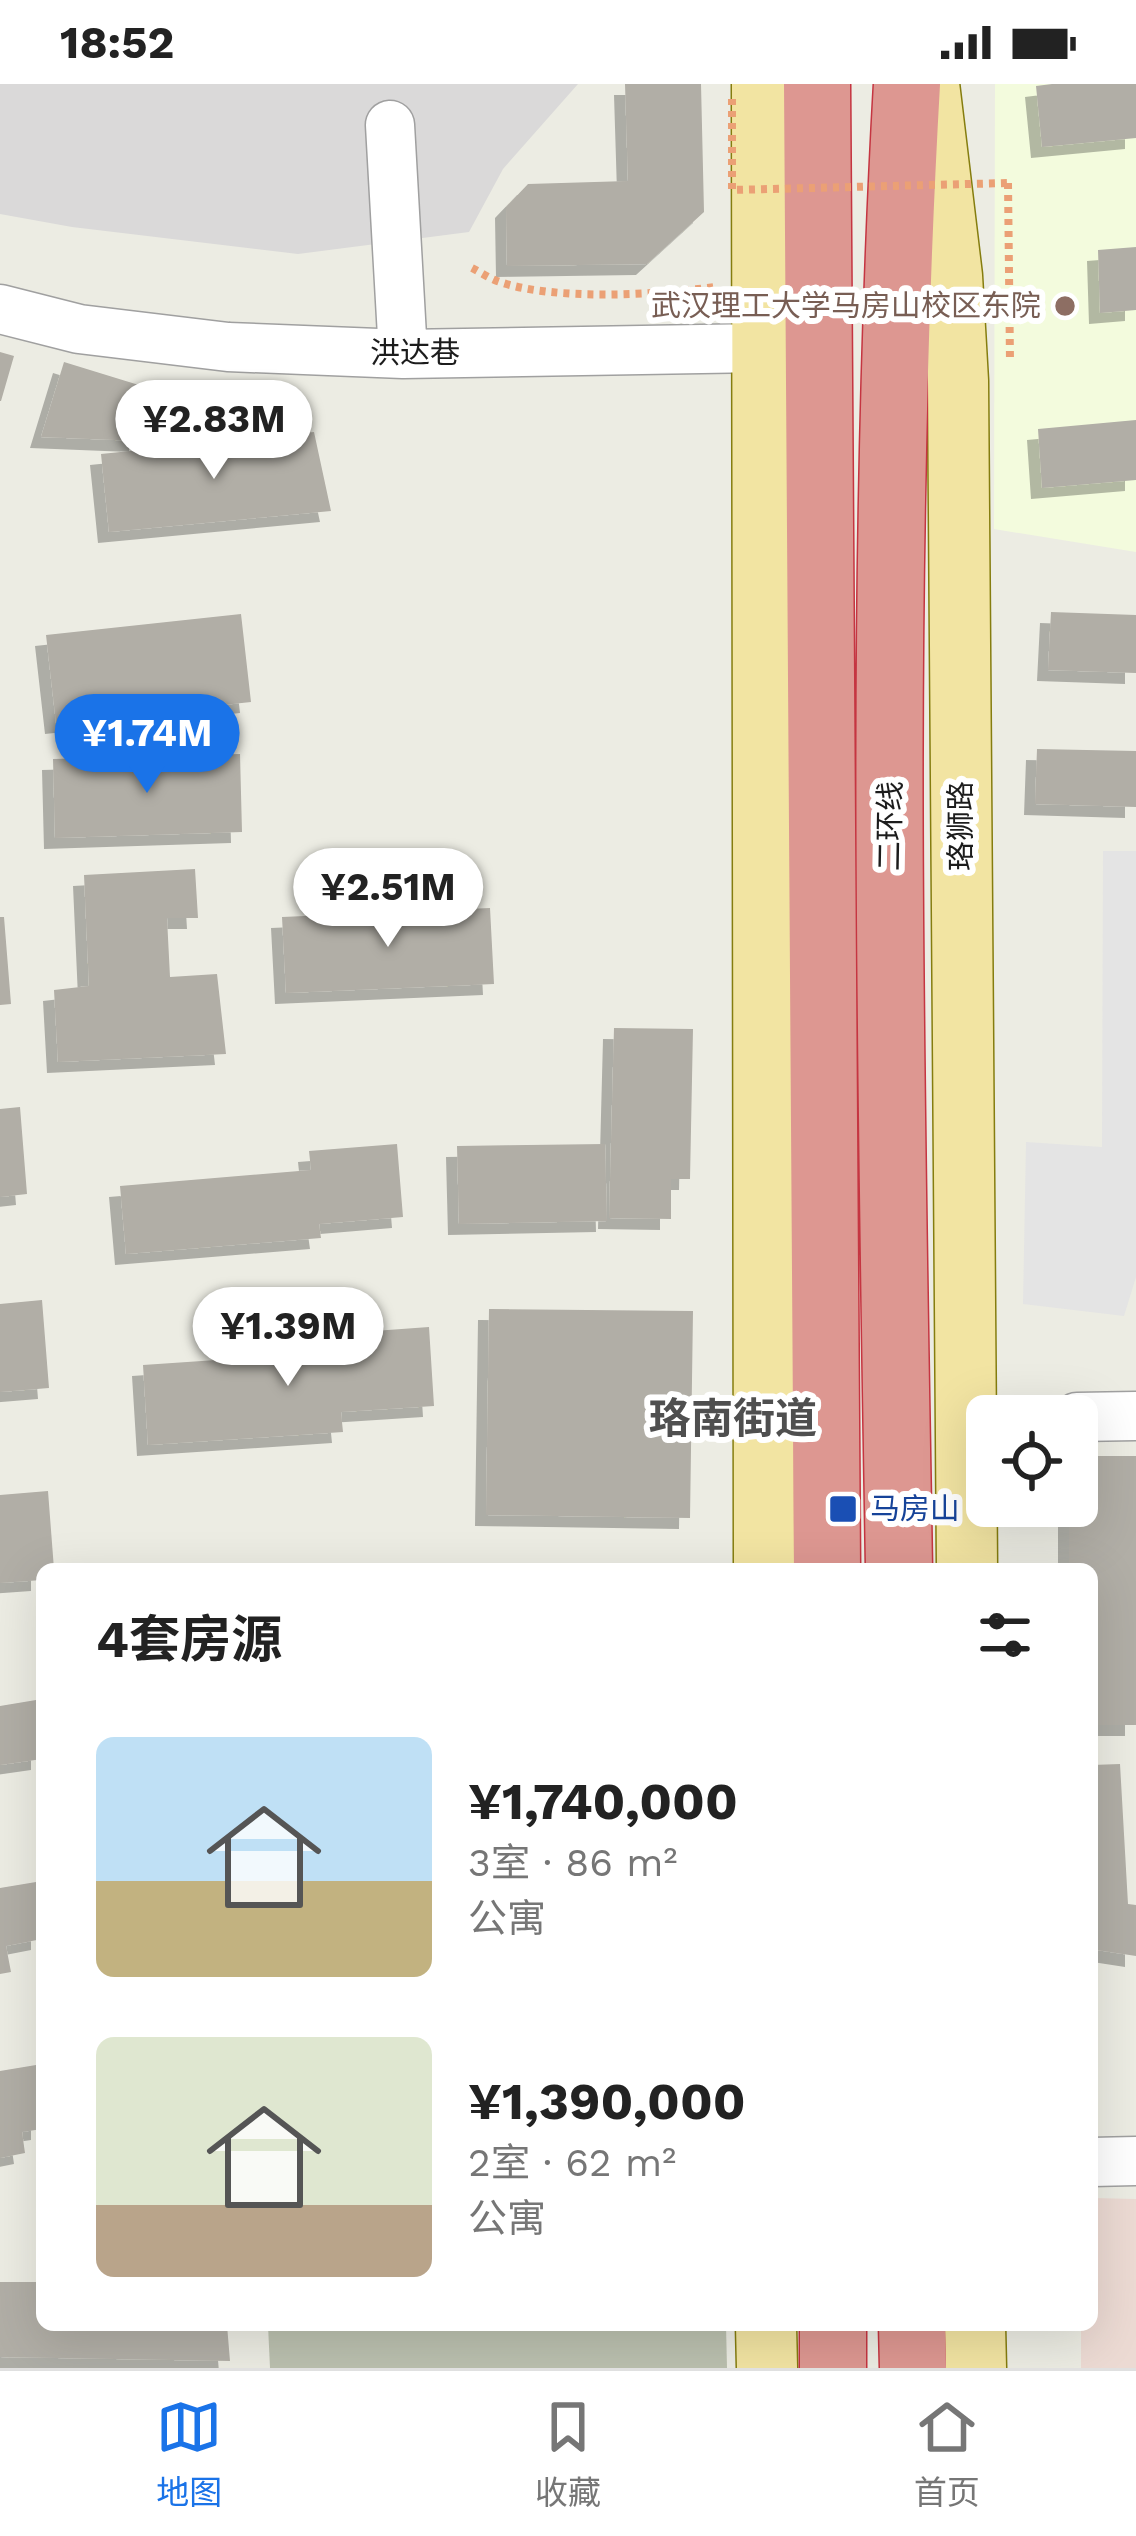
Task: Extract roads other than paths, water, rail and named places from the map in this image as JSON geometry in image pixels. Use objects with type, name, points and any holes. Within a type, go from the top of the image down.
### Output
[{"type":"highway","points":[[817,84],[827,1563]]},
{"type":"highway","name":"二环线","points":[[899,1563],[889,964],[896,281],[907,84]]},
{"type":"highway","points":[[833,2331],[833,2368]]},
{"type":"highway","points":[[912,2331],[913,2368]]},
{"type":"main road","name":"珞狮路","points":[[929,84],[952,276],[958,381],[976,1395]]},
{"type":"main road","points":[[747,92],[761,348],[764,1563]]},
{"type":"main road","name":"珞狮路","points":[[968,1563],[970,1527]]},
{"type":"main road","points":[[766,2331],[766,2368]]},
{"type":"main road","points":[[975,2331],[976,2368]]},
{"type":"street","points":[[390,124],[403,354]]},
{"type":"street","name":"洪达巷","points":[[0,309],[79,329],[228,347],[403,354],[761,348]]},
{"type":"street","points":[[1098,1417],[1136,1416]]},
{"type":"street","points":[[1098,2162],[1136,2162]]},
{"type":"place","name":"武汉理工大学马房山校区东院","points":[[1065,306]]},
{"type":"place","name":"马房山","points":[[843,1509]]},
{"type":"district","name":"珞南街道","points":[[733,1418]]}]
